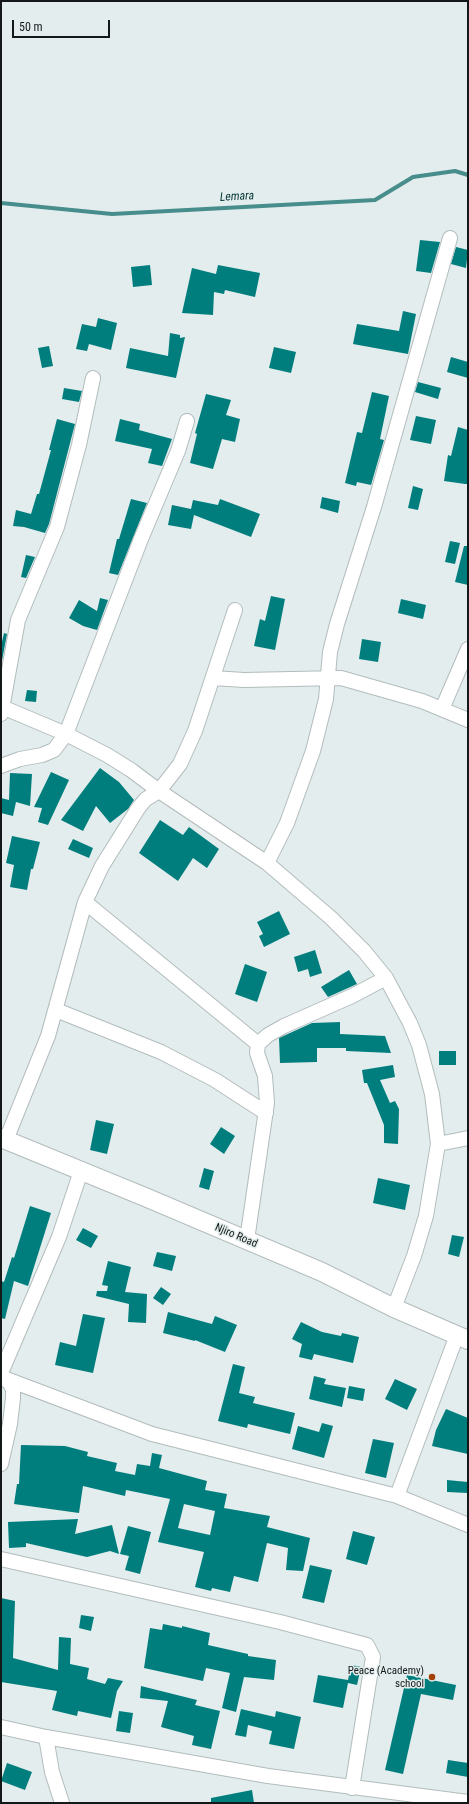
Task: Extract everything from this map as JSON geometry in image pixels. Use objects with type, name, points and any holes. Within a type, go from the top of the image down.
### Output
[{"type":"street","points":[[267,863],[287,823],[313,751],[326,699],[330,652],[337,624],[374,507],[450,238]]},
{"type":"street","points":[[93,378],[79,445],[57,527],[18,620],[2,711],[66,734],[132,770],[159,791],[267,863],[331,918],[364,951],[386,978],[410,1023],[419,1045],[432,1094],[438,1144],[426,1216],[414,1256],[394,1308]]},
{"type":"street","points":[[1,766],[20,759],[42,755],[54,750],[66,734],[141,540],[178,451],[186,421]]},
{"type":"street","points":[[3,1139],[37,1066],[56,1010],[85,902],[102,866],[139,807],[146,798],[159,791],[180,764],[195,731],[235,610]]},
{"type":"street","points":[[442,709],[468,649]]},
{"type":"street","points":[[212,678],[244,680],[328,677],[358,681],[422,701],[468,720]]},
{"type":"street","points":[[85,902],[258,1044]]},
{"type":"street","points":[[247,1240],[266,1113],[266,1084],[257,1053],[258,1044],[268,1035],[284,1026],[352,996],[386,978]]},
{"type":"street","points":[[56,1010],[161,1052],[215,1080],[266,1113]]},
{"type":"street","points":[[438,1144],[468,1138]]},
{"type":"street","name":"Njiro Road","points":[[3,1139],[322,1272],[394,1308],[463,1338]]},
{"type":"street","points":[[1,1373],[59,1237],[81,1171]]},
{"type":"street","points":[[397,1496],[463,1338]]},
{"type":"street","points":[[1,1377],[152,1434],[397,1496],[468,1525]]},
{"type":"street","points":[[1,1377],[9,1382],[12,1389],[13,1398],[11,1417],[1,1464]]},
{"type":"street","points":[[1,1560],[280,1622],[367,1646],[373,1657],[352,1788]]},
{"type":"street","points":[[1,1726],[46,1737],[268,1776],[468,1802]]},
{"type":"street","points":[[46,1737],[52,1772],[62,1803]]},
{"type":"building","points":[[420,240],[440,242],[431,273],[416,271]]},
{"type":"building","points":[[456,247],[468,250],[466,268],[451,264]]},
{"type":"building","points":[[150,265],[152,285],[133,287],[131,267]]},
{"type":"building","points":[[218,265],[260,273],[255,297],[225,290],[224,294],[214,292],[213,315],[182,313],[192,268],[216,274]]},
{"type":"building","points":[[403,311],[416,314],[408,354],[353,344],[357,324],[399,331]]},
{"type":"building","points":[[98,318],[117,323],[111,350],[89,344],[87,351],[76,349],[82,324],[96,327]]},
{"type":"building","points":[[170,333],[180,335],[180,338],[185,337],[176,378],[126,368],[130,348],[168,356]]},
{"type":"building","points":[[49,346],[53,366],[42,368],[38,348]]},
{"type":"building","points":[[274,347],[296,352],[291,373],[269,368]]},
{"type":"building","points":[[451,357],[468,362],[468,378],[447,372]]},
{"type":"building","points":[[418,382],[441,388],[438,399],[415,392]]},
{"type":"building","points":[[64,388],[82,391],[79,402],[62,399]]},
{"type":"building","points":[[372,392],[389,396],[380,439],[384,440],[371,485],[357,482],[356,486],[345,483],[357,432],[362,433]]},
{"type":"building","points":[[206,394],[231,400],[226,415],[240,419],[235,442],[222,439],[213,469],[190,463],[197,434],[195,433]]},
{"type":"building","points":[[416,416],[436,420],[431,444],[410,440]]},
{"type":"building","points":[[57,419],[75,424],[49,524],[45,533],[24,527],[13,526],[16,510],[31,514],[37,494],[39,494],[51,450],[49,450]]},
{"type":"building","points":[[120,419],[140,424],[139,430],[172,439],[162,466],[148,463],[152,449],[115,441]]},
{"type":"building","points":[[458,427],[468,430],[468,484],[444,481],[448,455],[451,456]]},
{"type":"building","points":[[413,486],[423,489],[418,510],[408,508]]},
{"type":"building","points":[[322,497],[340,501],[338,513],[320,508]]},
{"type":"building","points":[[131,499],[147,503],[118,575],[109,573],[117,539],[119,539]]},
{"type":"building","points":[[220,499],[260,514],[251,537],[194,515],[191,529],[168,525],[172,505],[191,509],[193,500],[218,505]]},
{"type":"building","points":[[450,541],[460,543],[455,564],[445,562]]},
{"type":"building","points":[[464,546],[468,546],[468,585],[455,582]]},
{"type":"building","points":[[26,555],[35,557],[26,578],[21,577]]},
{"type":"building","points":[[271,596],[285,599],[275,650],[254,646],[260,619],[265,621]]},
{"type":"building","points":[[100,598],[108,600],[97,630],[83,626],[69,618],[79,600],[97,611]]},
{"type":"building","points":[[401,599],[426,605],[423,619],[398,613]]},
{"type":"building","points":[[4,633],[7,634],[1,666],[1,646]]},
{"type":"building","points":[[362,639],[381,642],[378,662],[359,659]]},
{"type":"building","points":[[27,690],[37,691],[36,702],[25,701]]},
{"type":"building","points":[[100,768],[119,782],[134,800],[128,809],[110,823],[96,806],[83,831],[61,820]]},
{"type":"building","points":[[51,772],[69,780],[48,825],[38,822],[42,808],[34,807]]},
{"type":"building","points":[[10,773],[32,774],[30,806],[16,802],[13,816],[1,813],[1,798],[9,800]]},
{"type":"building","points":[[160,820],[183,835],[189,827],[219,849],[207,868],[193,858],[178,881],[139,853]]},
{"type":"building","points":[[12,836],[40,842],[33,869],[31,869],[27,890],[10,887],[14,865],[6,863]]},
{"type":"building","points":[[73,839],[93,848],[89,858],[68,849]]},
{"type":"building","points":[[279,911],[290,934],[264,947],[259,936],[263,934],[257,922]]},
{"type":"building","points":[[315,950],[322,973],[310,977],[308,969],[298,972],[294,957]]},
{"type":"building","points":[[245,964],[267,972],[257,1002],[235,994]]},
{"type":"building","points":[[349,970],[357,984],[328,997],[321,987]]},
{"type":"building","points":[[340,1022],[340,1034],[385,1036],[391,1053],[346,1051],[346,1048],[317,1048],[317,1062],[280,1063],[279,1038],[312,1023]]},
{"type":"building","points":[[439,1051],[456,1051],[456,1065],[439,1065]]},
{"type":"building","points":[[393,1065],[395,1077],[380,1080],[390,1103],[395,1101],[399,1109],[398,1144],[384,1143],[384,1125],[367,1083],[364,1083],[362,1070]]},
{"type":"building","points":[[96,1120],[114,1124],[107,1154],[90,1150]]},
{"type":"building","points":[[221,1127],[235,1136],[224,1154],[210,1144]]},
{"type":"building","points":[[204,1168],[214,1171],[209,1190],[199,1187]]},
{"type":"building","points":[[378,1178],[410,1185],[405,1210],[373,1203]]},
{"type":"building","points":[[30,1206],[51,1213],[28,1286],[14,1281],[5,1319],[1,1318],[1,1281],[4,1282],[12,1257],[14,1258]]},
{"type":"building","points":[[83,1228],[98,1236],[91,1248],[76,1240]]},
{"type":"building","points":[[452,1235],[464,1237],[459,1257],[448,1254]]},
{"type":"building","points":[[157,1252],[176,1256],[172,1271],[153,1266]]},
{"type":"building","points":[[108,1261],[131,1267],[125,1292],[147,1294],[146,1323],[128,1322],[129,1304],[96,1296],[97,1291],[107,1291],[108,1286],[102,1285]]},
{"type":"building","points":[[161,1287],[171,1294],[163,1305],[153,1298]]},
{"type":"building","points":[[168,1312],[212,1324],[215,1316],[237,1325],[225,1352],[195,1340],[163,1333]]},
{"type":"building","points":[[83,1314],[105,1318],[93,1373],[55,1365],[60,1342],[76,1346]]},
{"type":"building","points":[[301,1322],[322,1332],[341,1336],[342,1333],[359,1337],[353,1363],[314,1354],[312,1360],[299,1357],[302,1344],[292,1339]]},
{"type":"building","points":[[233,1364],[245,1367],[239,1393],[255,1397],[253,1403],[295,1413],[290,1434],[248,1424],[247,1428],[218,1421]]},
{"type":"building","points":[[314,1376],[326,1379],[324,1384],[346,1388],[342,1407],[309,1399]]},
{"type":"building","points":[[395,1379],[417,1389],[407,1410],[385,1399]]},
{"type":"building","points":[[349,1386],[365,1389],[363,1401],[347,1398]]},
{"type":"building","points":[[446,1409],[468,1418],[468,1454],[432,1446],[436,1430]]},
{"type":"building","points":[[322,1423],[333,1426],[324,1458],[292,1449],[298,1426],[319,1432]]},
{"type":"building","points":[[373,1439],[394,1443],[386,1478],[365,1473]]},
{"type":"building","points":[[21,1445],[65,1446],[88,1452],[87,1456],[117,1463],[115,1471],[135,1475],[137,1464],[150,1466],[152,1453],[162,1455],[159,1468],[207,1481],[205,1490],[227,1494],[224,1508],[270,1516],[267,1527],[310,1538],[303,1571],[286,1570],[288,1548],[267,1543],[258,1582],[234,1576],[230,1592],[212,1588],[211,1591],[195,1587],[204,1552],[158,1542],[170,1499],[126,1490],[125,1496],[83,1486],[79,1513],[14,1504],[17,1484],[19,1484]],"holes":[[[184,1504],[215,1511],[210,1535],[178,1528]]]},
{"type":"building","points":[[447,1480],[468,1482],[468,1493],[447,1492]]},
{"type":"building","points":[[78,1519],[75,1534],[112,1525],[119,1554],[110,1551],[87,1557],[26,1543],[26,1547],[9,1548],[8,1522]]},
{"type":"building","points":[[128,1526],[151,1532],[140,1574],[125,1570],[129,1556],[120,1554]]},
{"type":"building","points":[[353,1531],[375,1537],[367,1565],[346,1559]]},
{"type":"building","points":[[310,1565],[332,1570],[324,1603],[302,1598]]},
{"type":"building","points":[[1,1598],[15,1601],[13,1658],[58,1670],[59,1637],[71,1638],[70,1664],[89,1668],[87,1679],[105,1684],[108,1678],[123,1681],[117,1691],[111,1718],[78,1711],[77,1716],[52,1710],[57,1691],[1,1682]]},
{"type":"building","points":[[81,1615],[94,1617],[91,1631],[79,1628]]},
{"type":"building","points":[[163,1624],[182,1628],[182,1626],[210,1633],[208,1645],[248,1654],[248,1656],[276,1660],[274,1680],[244,1677],[236,1712],[222,1708],[230,1673],[206,1668],[203,1681],[144,1668],[150,1628],[162,1630]]},
{"type":"building","points":[[351,1665],[361,1667],[357,1685],[348,1683],[343,1708],[313,1702],[318,1675],[348,1680]]},
{"type":"building","points":[[407,1675],[456,1685],[453,1700],[421,1694],[403,1774],[385,1770]]},
{"type":"building","points":[[141,1686],[197,1700],[195,1705],[220,1711],[211,1749],[192,1745],[194,1736],[161,1727],[168,1701],[140,1698]]},
{"type":"building","points":[[241,1709],[275,1717],[276,1711],[301,1717],[294,1749],[269,1744],[272,1731],[248,1725],[246,1737],[235,1735]]},
{"type":"building","points":[[119,1711],[133,1713],[130,1733],[116,1731]]},
{"type":"building","points":[[448,1760],[468,1763],[468,1777],[446,1773]]},
{"type":"building","points":[[7,1763],[32,1772],[25,1790],[1,1781]]},
{"type":"building","points":[[252,1790],[254,1803],[211,1803],[211,1798]]},
{"type":"waterway","name":"Lemara","points":[[1,203],[112,214],[375,200],[413,177],[455,171],[468,175]]},
{"type":"place","name":"Peace (Academy) school","points":[[432,1677]]}]
